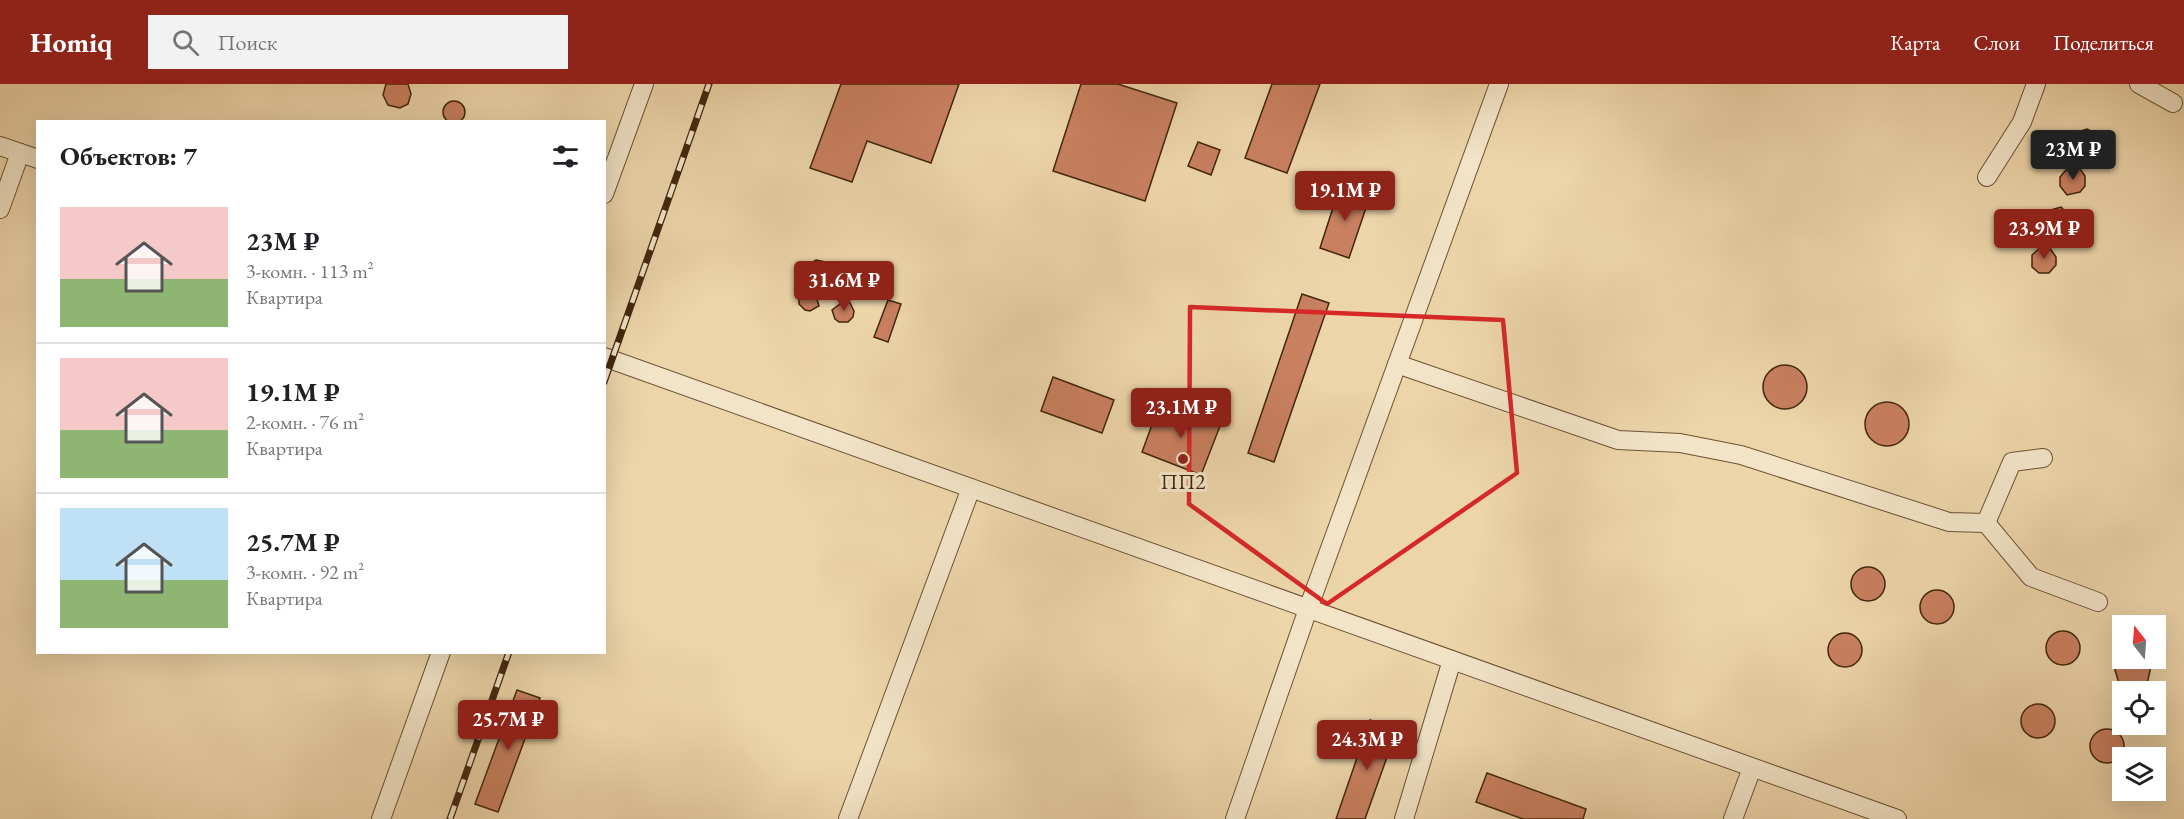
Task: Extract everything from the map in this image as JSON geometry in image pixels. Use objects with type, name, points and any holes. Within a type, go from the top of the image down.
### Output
[{"type":"lane","points":[[606,188],[644,84]]},
{"type":"lane","points":[[1235,819],[1308,609],[1499,84]]},
{"type":"lane","points":[[1987,177],[2022,122],[2037,84]]},
{"type":"lane","points":[[2139,84],[2173,103]]},
{"type":"lane","points":[[0,146],[36,158]]},
{"type":"lane","points":[[0,209],[20,153]]},
{"type":"lane","points":[[606,358],[1897,819]]},
{"type":"lane","points":[[1397,364],[1618,440],[1680,442],[1741,455],[1949,522],[1986,523],[2031,577],[2098,602]]},
{"type":"lane","points":[[1986,523],[2012,462],[2043,458]]},
{"type":"lane","points":[[848,819],[971,488]]},
{"type":"lane","points":[[381,819],[440,654]]},
{"type":"lane","points":[[1404,819],[1452,660]]},
{"type":"lane","points":[[1733,819],[1752,768]]},
{"type":"highlighted area","points":[[1190,307],[1503,320],[1517,473],[1327,604],[1189,504]]},
{"type":"building","points":[[386,84],[408,84],[411,94],[408,104],[400,108],[388,105],[383,95]]},
{"type":"building","points":[[841,84],[959,84],[931,163],[867,141],[852,182],[810,168]]},
{"type":"building","points":[[1081,84],[1118,84],[1177,103],[1145,201],[1053,171]]},
{"type":"building","points":[[1272,84],[1320,84],[1287,173],[1245,158]]},
{"type":"building","points":[[450,101],[458,101],[465,108],[465,116],[462,120],[446,120],[443,116],[443,108]]},
{"type":"building","points":[[2087,129],[2096,134],[2099,145],[2093,153],[2081,156],[2074,147],[2073,140],[2078,132]]},
{"type":"building","points":[[1198,142],[1220,150],[1211,175],[1188,166]]},
{"type":"building","points":[[2078,166],[2085,176],[2085,186],[2080,192],[2067,195],[2060,186],[2060,177],[2066,170]]},
{"type":"building","points":[[1340,186],[1370,196],[1349,258],[1320,248]]},
{"type":"building","points":[[2061,207],[2070,216],[2070,226],[2065,232],[2053,237],[2045,226],[2045,217],[2051,210]]},
{"type":"building","points":[[2049,247],[2056,257],[2056,265],[2049,273],[2039,273],[2032,267],[2032,255],[2040,248]]},
{"type":"building","points":[[816,260],[825,262],[830,274],[815,282],[809,269],[811,263]]},
{"type":"building","points":[[852,273],[862,275],[865,282],[861,291],[850,295],[844,279]]},
{"type":"building","points":[[813,286],[819,306],[810,311],[805,310],[799,304],[799,296]]},
{"type":"building","points":[[1302,294],[1329,303],[1274,462],[1248,453]]},
{"type":"building","points":[[888,300],[901,304],[888,342],[874,337]]},
{"type":"building","points":[[849,301],[854,311],[853,317],[848,322],[839,322],[835,319],[832,310]]},
{"type":"building","points":[[1785,365],[1800,372],[1807,387],[1800,402],[1785,409],[1770,402],[1763,387],[1770,372]]},
{"type":"building","points":[[1053,377],[1114,400],[1102,433],[1041,411]]},
{"type":"building","points":[[1887,402],[1902,409],[1909,424],[1902,439],[1887,446],[1872,439],[1865,424],[1872,409]]},
{"type":"building","points":[[1160,403],[1220,426],[1201,475],[1142,452]]},
{"type":"building","points":[[1868,567],[1880,572],[1885,584],[1880,596],[1868,601],[1856,596],[1851,584],[1856,572]]},
{"type":"building","points":[[1937,590],[1949,595],[1954,607],[1949,619],[1937,624],[1925,619],[1920,607],[1925,595]]},
{"type":"building","points":[[2063,631],[2075,636],[2080,648],[2075,660],[2063,665],[2051,660],[2046,648],[2051,636]]},
{"type":"building","points":[[1845,633],[1857,638],[1862,650],[1857,662],[1845,667],[1833,662],[1828,650],[1833,638]]},
{"type":"building","points":[[2150,669],[2150,671],[2147,681],[2118,681],[2115,670]]},
{"type":"building","points":[[517,690],[540,698],[498,812],[475,804]]},
{"type":"building","points":[[2038,704],[2050,709],[2055,721],[2050,733],[2038,738],[2026,733],[2021,721],[2026,709]]},
{"type":"building","points":[[1370,720],[1397,729],[1365,819],[1336,819]]},
{"type":"building","points":[[2100,730],[2112,730],[2112,735],[2120,735],[2124,747],[2112,747],[2112,762],[2100,762],[2091,753],[2091,739]]},
{"type":"building","points":[[1487,773],[1586,809],[1583,819],[1523,819],[1476,802]]},
{"type":"railway","points":[[606,376],[709,84]]},
{"type":"railway","points":[[450,819],[508,654]]},
{"type":"place","name":"ПП2","points":[[1183,459]]}]
